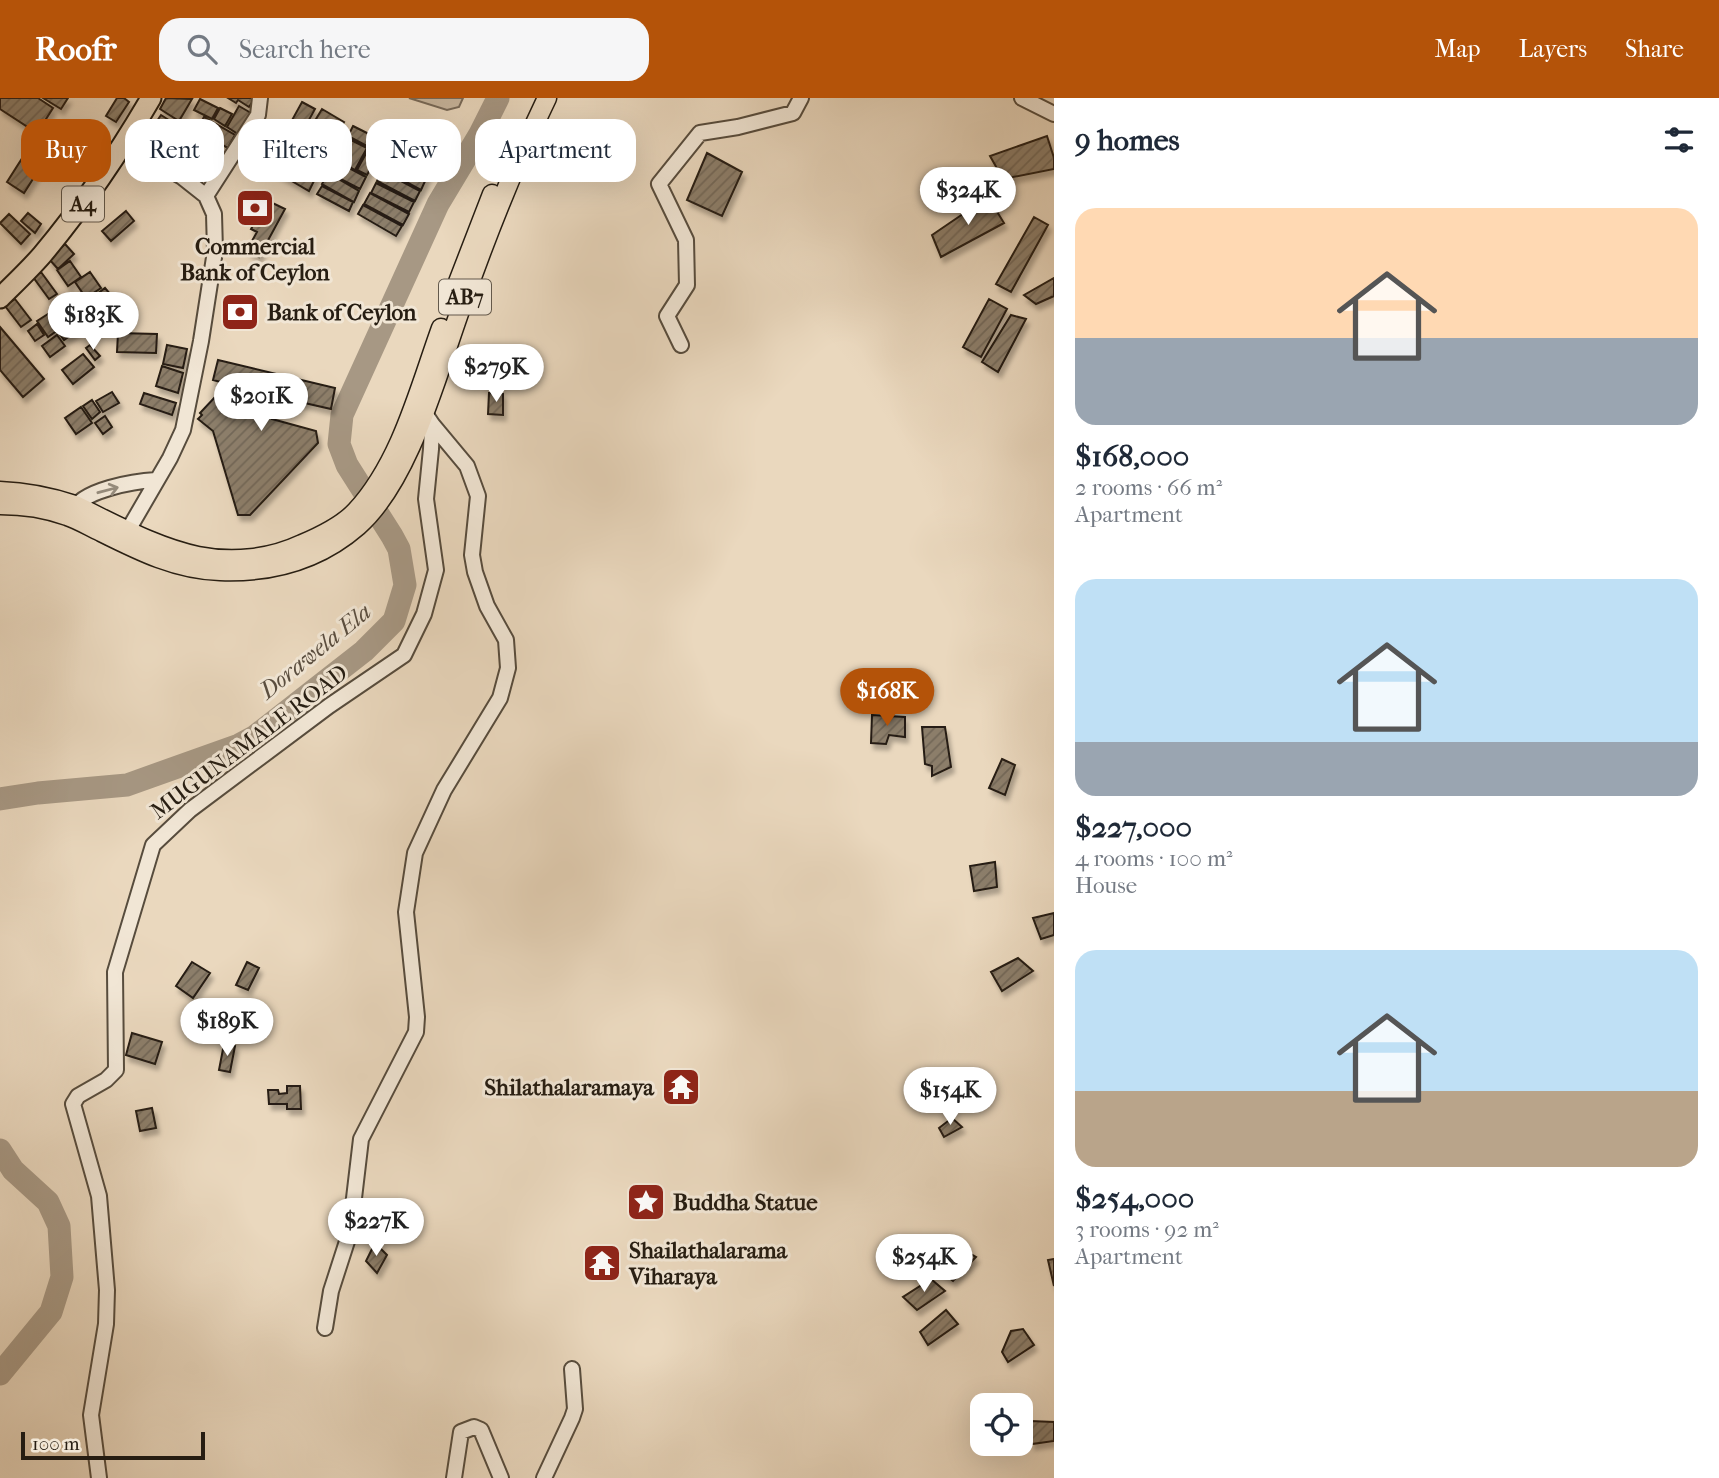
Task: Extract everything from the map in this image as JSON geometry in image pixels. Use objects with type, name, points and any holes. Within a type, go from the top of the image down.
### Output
[{"type":"highway","name":"A4","points":[[139,119],[151,98]]},
{"type":"highway","name":"A4","points":[[0,298],[40,257],[79,210],[125,142]]},
{"type":"main road","name":"AB7","points":[[379,491],[477,231],[534,98]]},
{"type":"main road","name":"AB7","points":[[0,491],[33,494],[125,536],[140,551],[177,565],[218,571],[244,571],[284,566],[321,551],[351,523],[399,470],[428,418],[460,309],[527,138],[547,98]]},
{"type":"main road","name":"AB7","points":[[0,505],[73,511]]},
{"type":"street","points":[[206,196],[258,115],[260,98]]},
{"type":"street","points":[[681,345],[667,316],[687,285],[686,240],[659,184],[700,133],[738,127],[793,113],[801,98]]},
{"type":"street","points":[[1022,98],[1054,114]]},
{"type":"street","points":[[125,536],[183,430],[201,341],[215,251],[214,214],[206,196],[188,182]]},
{"type":"street","points":[[326,1328],[331,1291],[350,1232],[361,1139],[415,1032],[417,1017],[406,912],[415,853],[444,790],[499,698],[508,668],[506,640],[487,606],[472,555],[478,496],[467,466],[428,418]]},
{"type":"street","name":"MUGUNAMALE ROAD","points":[[99,1478],[91,1415],[106,1324],[107,1290],[99,1196],[73,1104],[78,1096],[106,1080],[116,1070],[115,972],[153,845],[190,810],[329,706],[404,655],[424,614],[436,570],[426,499],[431,449],[428,418]]},
{"type":"street","points":[[73,511],[89,495],[135,481],[156,480]]},
{"type":"street","points":[[544,1478],[575,1409],[572,1369]]},
{"type":"street","points":[[454,1478],[461,1432],[474,1427],[481,1430],[501,1478]]},
{"type":"shaded area","points":[[409,98],[463,98],[459,107],[447,110]]},
{"type":"building","points":[[0,98],[38,98],[53,108],[46,119],[21,119],[21,123],[0,109]]},
{"type":"building","points":[[43,98],[68,98],[61,109]]},
{"type":"building","points":[[117,98],[124,98],[129,102],[116,122],[106,116]]},
{"type":"building","points":[[166,98],[192,99],[180,119],[160,109]]},
{"type":"building","points":[[228,98],[255,98],[249,107],[238,100],[236,103]]},
{"type":"building","points":[[200,99],[218,108],[212,119],[194,110]]},
{"type":"building","points":[[302,102],[315,109],[310,119],[293,119]]},
{"type":"building","points":[[239,106],[251,113],[247,119],[238,119],[238,134],[227,127]]},
{"type":"building","points":[[220,108],[232,114],[225,126],[224,119],[214,119]]},
{"type":"building","points":[[322,109],[339,119],[316,119]]},
{"type":"building","points":[[353,126],[366,132],[366,146],[352,138]]},
{"type":"building","points":[[224,129],[235,135],[228,148],[224,146]]},
{"type":"building","points":[[1047,136],[1054,158],[1054,169],[1003,179],[990,156]]},
{"type":"building","points":[[352,140],[366,148],[355,170],[352,168]]},
{"type":"building","points":[[707,153],[742,172],[722,216],[687,200]]},
{"type":"building","points":[[366,154],[366,174],[357,170]]},
{"type":"building","points":[[21,160],[21,182],[31,182],[24,193],[7,182]]},
{"type":"building","points":[[352,170],[366,177],[360,189],[346,182],[352,182]]},
{"type":"building","points":[[294,182],[314,182],[309,191]]},
{"type":"building","points":[[344,182],[359,191],[354,202],[322,184]]},
{"type":"building","points":[[379,182],[403,182],[420,191],[415,201]]},
{"type":"building","points":[[406,182],[425,182],[421,190]]},
{"type":"building","points":[[376,183],[414,202],[409,212],[371,193]]},
{"type":"building","points":[[322,186],[353,202],[349,211],[317,194]]},
{"type":"building","points":[[370,193],[409,214],[403,225],[364,204]]},
{"type":"building","points":[[260,197],[285,209],[259,257],[247,250],[257,232],[251,229],[256,220],[250,217]]},
{"type":"building","points":[[988,197],[1004,223],[941,257],[932,235]]},
{"type":"building","points":[[363,205],[402,226],[396,236],[358,214]]},
{"type":"building","points":[[126,211],[134,221],[111,241],[102,231]]},
{"type":"building","points":[[28,213],[41,224],[35,233],[21,221]]},
{"type":"building","points":[[9,214],[30,234],[21,244],[0,223]]},
{"type":"building","points":[[1034,217],[1048,225],[1011,292],[996,284]]},
{"type":"building","points":[[65,244],[74,254],[58,269],[49,259]]},
{"type":"building","points":[[70,261],[81,277],[68,286],[57,270]]},
{"type":"building","points":[[41,272],[57,294],[49,299],[33,277]]},
{"type":"building","points":[[90,272],[101,288],[86,298],[75,282]]},
{"type":"building","points":[[1054,278],[1054,296],[1036,304],[1024,295]]},
{"type":"building","points":[[105,288],[116,301],[107,308],[96,295]]},
{"type":"building","points":[[15,299],[31,320],[21,327],[5,306]]},
{"type":"building","points":[[989,299],[1007,309],[981,357],[963,347]]},
{"type":"building","points":[[62,305],[72,320],[48,337],[37,321]]},
{"type":"building","points":[[1011,315],[1026,319],[998,372],[982,362]]},
{"type":"building","points":[[73,323],[78,330],[64,340],[59,333]]},
{"type":"building","points":[[37,324],[44,335],[35,341],[28,331]]},
{"type":"building","points":[[0,327],[44,379],[23,397],[0,370]]},
{"type":"building","points":[[118,333],[157,334],[156,353],[117,352]]},
{"type":"building","points":[[57,335],[65,346],[50,357],[42,346]]},
{"type":"building","points":[[90,345],[100,356],[95,360],[86,348]]},
{"type":"building","points":[[167,345],[187,349],[183,368],[163,364]]},
{"type":"building","points":[[83,354],[94,367],[73,384],[62,370]]},
{"type":"building","points":[[218,360],[335,388],[331,409],[278,397],[272,419],[316,431],[318,443],[250,515],[238,515],[213,431],[198,419],[214,398],[216,401],[220,397],[232,410],[261,416],[267,394],[213,380]]},
{"type":"building","points":[[162,366],[183,373],[178,393],[156,386]]},
{"type":"building","points":[[112,392],[119,403],[103,412],[96,401]]},
{"type":"building","points":[[144,393],[176,403],[172,415],[140,404]]},
{"type":"building","points":[[489,393],[503,394],[503,415],[488,414]]},
{"type":"building","points":[[92,400],[100,412],[92,419],[83,406]]},
{"type":"building","points":[[81,407],[92,423],[76,434],[65,418]]},
{"type":"building","points":[[105,416],[112,427],[103,434],[95,423]]},
{"type":"building","points":[[872,715],[905,717],[905,737],[889,735],[886,744],[871,743]]},
{"type":"building","points":[[922,727],[945,727],[951,767],[932,776],[932,766],[925,764]]},
{"type":"building","points":[[1002,759],[1015,765],[1005,795],[989,788]]},
{"type":"building","points":[[995,862],[997,887],[974,891],[970,866]]},
{"type":"building","points":[[1054,913],[1054,935],[1041,939],[1033,918]]},
{"type":"building","points":[[1018,958],[1033,971],[1002,991],[991,972]]},
{"type":"building","points":[[192,962],[210,973],[193,998],[176,986]]},
{"type":"building","points":[[247,962],[259,968],[248,990],[236,985]]},
{"type":"building","points":[[132,1033],[162,1042],[155,1064],[126,1055]]},
{"type":"building","points":[[224,1044],[235,1046],[230,1072],[219,1070]]},
{"type":"building","points":[[287,1086],[300,1086],[301,1109],[287,1109],[287,1104],[269,1104],[268,1090],[278,1090],[279,1094],[287,1093]]},
{"type":"building","points":[[152,1108],[156,1128],[140,1131],[136,1111]]},
{"type":"building","points":[[952,1118],[962,1127],[944,1137],[939,1128]]},
{"type":"building","points":[[375,1243],[387,1255],[377,1273],[366,1261]]},
{"type":"building","points":[[957,1246],[976,1257],[953,1281],[938,1269]]},
{"type":"building","points":[[1054,1259],[1054,1286],[1048,1260]]},
{"type":"building","points":[[931,1279],[945,1291],[917,1310],[903,1297]]},
{"type":"building","points":[[946,1310],[958,1324],[928,1345],[920,1332]]},
{"type":"building","points":[[1023,1329],[1034,1345],[1008,1362],[1002,1352],[1011,1331]]},
{"type":"building","points":[[1033,1421],[1054,1422],[1054,1441],[1033,1444]]},
{"type":"waterway","name":"Dorawela Ela","points":[[0,799],[127,785],[239,745],[254,737],[364,651],[394,621],[405,585],[399,549],[347,465],[339,444],[342,415],[438,204],[498,98]]},
{"type":"waterway","name":"Dorawela Ela","points":[[0,1150],[13,1170],[48,1202],[59,1226],[62,1277],[51,1312],[0,1374]]},
{"type":"place","name":"Commercial Bank of Ceylon","points":[[255,208]]},
{"type":"place","name":"Bank of Ceylon","points":[[240,312]]},
{"type":"place","name":"Shilathalaramaya","points":[[681,1087]]},
{"type":"place","name":"Buddha Statue","points":[[646,1202]]},
{"type":"place","name":"Shailathalarama Viharaya","points":[[602,1263]]}]
